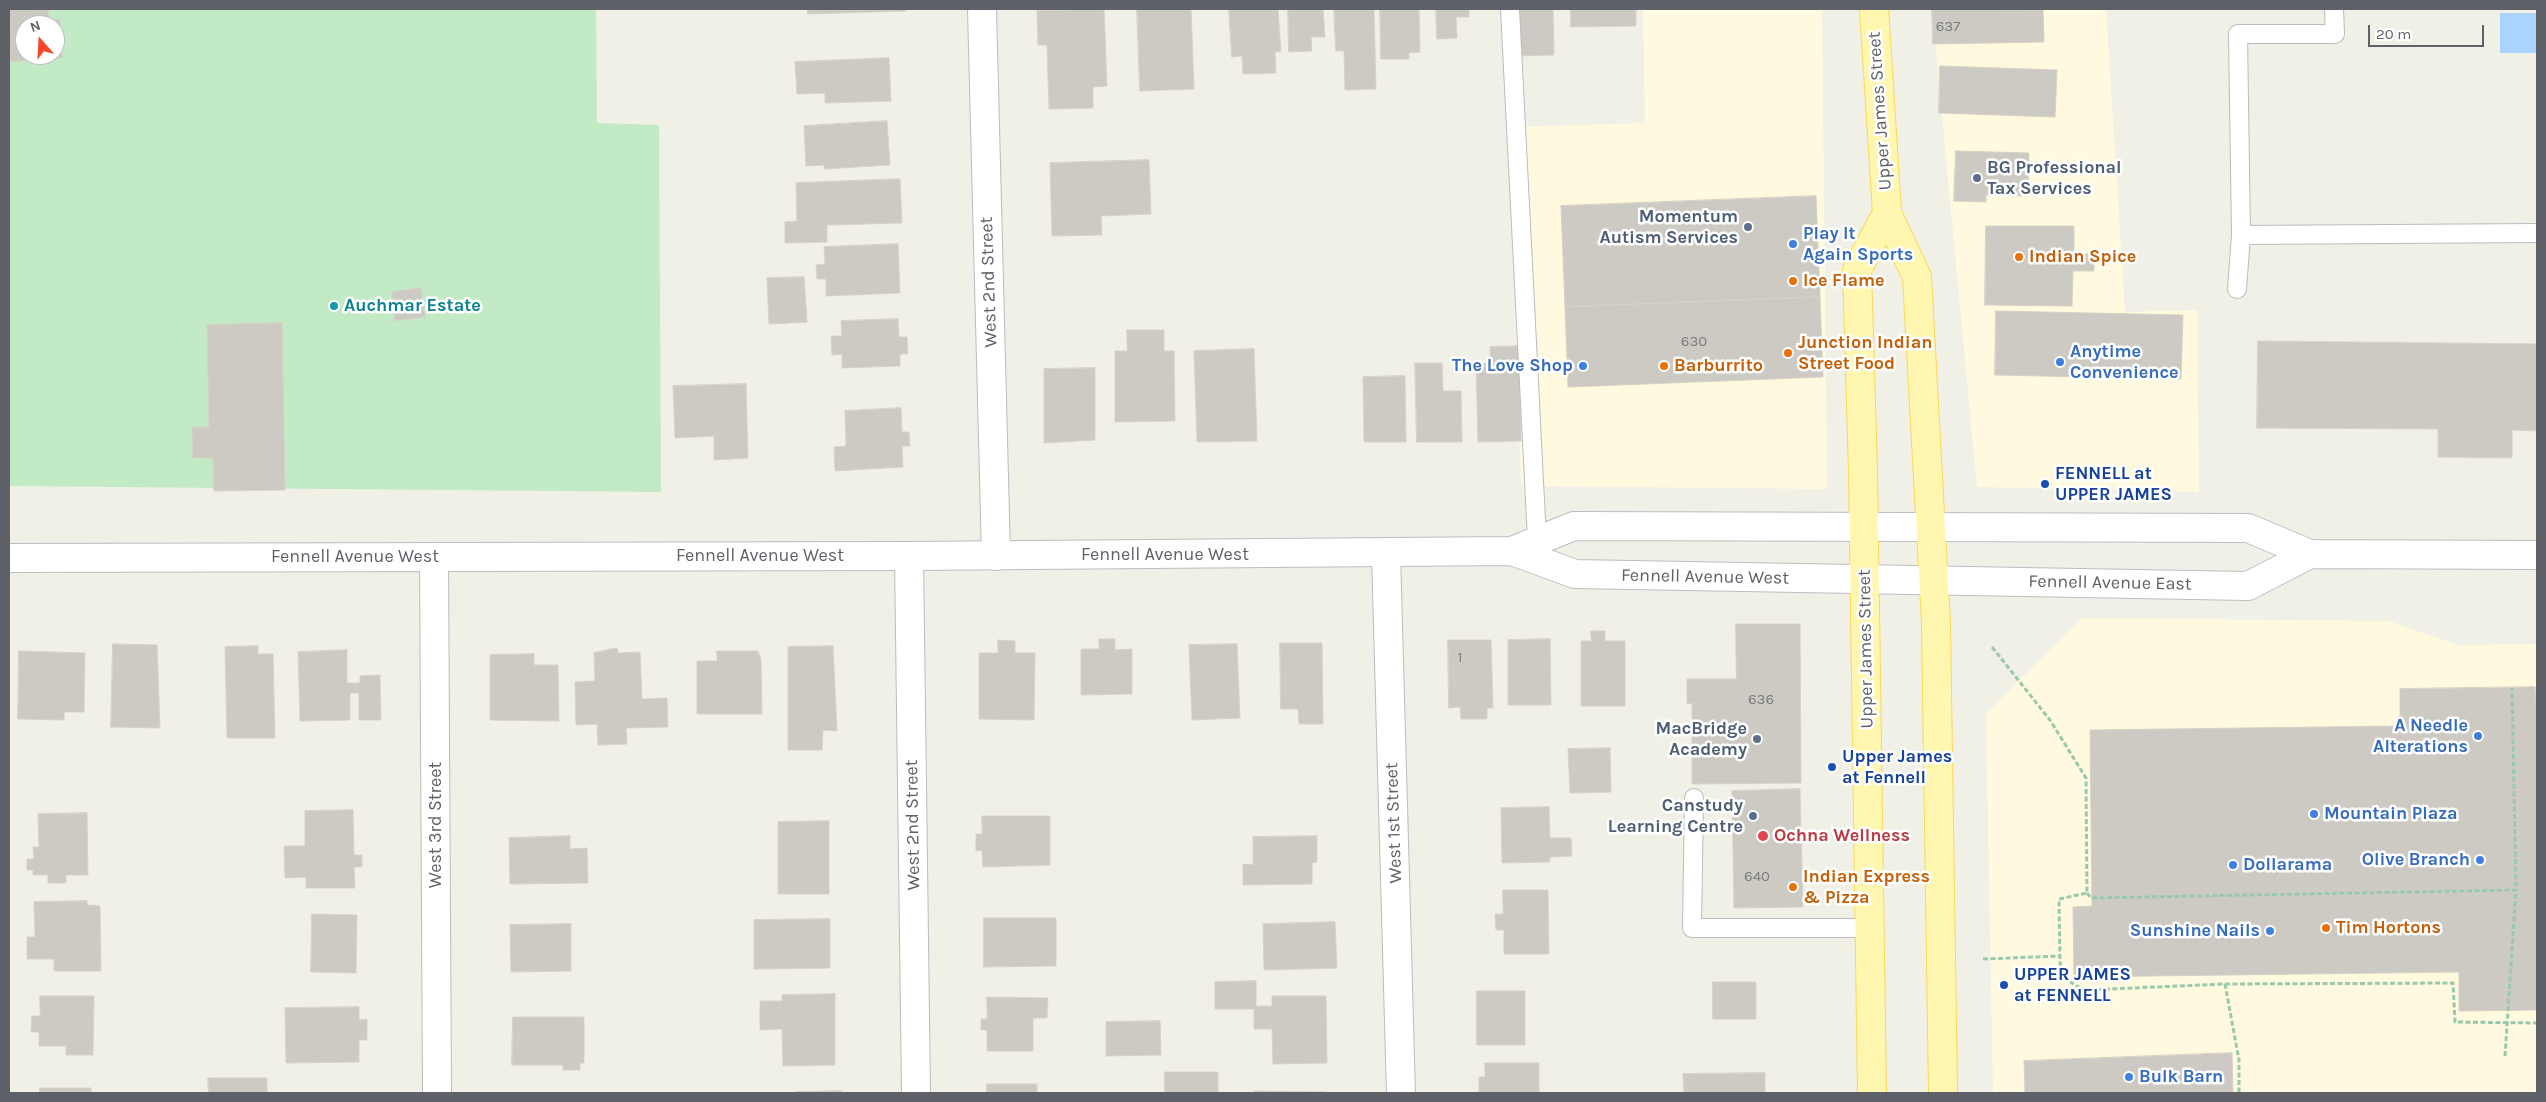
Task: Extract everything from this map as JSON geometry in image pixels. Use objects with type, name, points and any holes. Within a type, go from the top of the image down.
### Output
[{"type":"main road","name":"West 2nd Street","points":[[982,9],[996,556]]},
{"type":"main road","name":"Upper James Street","points":[[1874,9],[1887,213],[1916,277],[1934,580],[1943,1093]]},
{"type":"main road","name":"Upper James Street","points":[[1872,1093],[1865,579],[1857,270],[1887,213]]},
{"type":"main road","name":"Fennell Avenue West","points":[[1512,551],[1574,526],[1900,528]]},
{"type":"main road","name":"Fennell Avenue East","points":[[1900,528],[2248,528],[2310,554],[2537,555]]},
{"type":"main road","name":"Fennell Avenue West","points":[[9,558],[996,556],[1512,551],[1575,574],[1902,580]]},
{"type":"main road","name":"West 1st Street","points":[[1386,553],[1401,1093]]},
{"type":"main road","name":"Fennell Avenue East","points":[[1902,580],[2248,586],[2310,554]]},
{"type":"main road","name":"West 2nd Street","points":[[909,556],[916,1093]]},
{"type":"main road","name":"West 3rd Street","points":[[434,557],[437,1093]]},
{"type":"lane","points":[[1510,9],[1538,540]]},
{"type":"lane","points":[[2237,289],[2241,235],[2238,34],[2335,34],[2334,9]]},
{"type":"lane","points":[[2241,235],[2537,233]]},
{"type":"lane","points":[[1694,798],[1692,928],[1870,928]]},
{"type":"path","points":[[1992,647],[2050,720],[2086,778],[2087,893],[2092,898],[2516,890]]},
{"type":"path","points":[[2505,1056],[2516,890],[2512,688]]},
{"type":"path","points":[[2087,893],[2059,898],[2060,956],[2063,973],[2069,981],[2086,990],[2225,984],[2453,983],[2455,1022],[2537,1023]]},
{"type":"path","points":[[1983,959],[2060,956]]},
{"type":"path","points":[[2225,984],[2239,1060],[2239,1093]]},
{"type":"shaded area","points":[[1643,9],[1822,9],[1827,489],[1521,486],[1509,127],[1645,123]]},
{"type":"shaded area","points":[[1932,9],[2106,9],[2125,312],[2197,310],[2199,492],[1977,487]]},
{"type":"shaded area","points":[[2082,618],[2389,621],[2458,645],[2537,644],[2537,1093],[1993,1093],[1986,713]]},
{"type":"green space","name":"Auchmar Estate","points":[[9,9],[596,9],[597,123],[659,125],[661,492],[9,486]]},
{"type":"water","points":[[2500,13],[2537,13],[2537,53],[2500,53]]},
{"type":"building","points":[[9,9],[48,9],[48,15],[15,15],[15,62],[9,62]]},
{"type":"building","points":[[808,9],[906,9],[906,11],[808,14]]},
{"type":"building","points":[[1104,9],[1107,86],[1093,87],[1093,108],[1049,109],[1047,45],[1038,45],[1037,11]]},
{"type":"building","points":[[1137,9],[1191,9],[1194,89],[1140,91]]},
{"type":"building","points":[[1229,9],[1278,9],[1281,52],[1275,52],[1276,73],[1243,74],[1242,56],[1232,57]]},
{"type":"building","points":[[1288,9],[1323,9],[1325,37],[1311,37],[1312,51],[1289,52]]},
{"type":"building","points":[[1334,9],[1374,9],[1376,89],[1345,90],[1344,51],[1336,51]]},
{"type":"building","points":[[1380,9],[1419,9],[1420,52],[1409,53],[1409,59],[1381,59]]},
{"type":"building","points":[[1436,9],[1469,9],[1469,17],[1456,17],[1457,38],[1437,39]]},
{"type":"building","points":[[1515,9],[1553,9],[1554,55],[1516,56]]},
{"type":"building","points":[[1571,9],[1636,9],[1636,26],[1571,27]]},
{"type":"building","points":[[1932,9],[2043,10],[2044,42],[1933,44]]},
{"type":"building","points":[[889,58],[891,101],[825,103],[825,93],[797,94],[795,62]]},
{"type":"building","points":[[1940,66],[2057,70],[2055,117],[1939,113]]},
{"type":"building","points":[[887,121],[890,165],[824,169],[824,165],[806,166],[804,126]]},
{"type":"building","points":[[1956,151],[2029,153],[2028,196],[1986,195],[1986,202],[1954,201]]},
{"type":"building","points":[[1149,160],[1151,214],[1101,216],[1102,235],[1052,236],[1050,163]]},
{"type":"building","points":[[900,179],[902,223],[827,225],[827,242],[785,243],[785,222],[797,221],[796,183]]},
{"type":"building","points":[[1816,196],[1820,297],[1565,307],[1561,206]]},
{"type":"building","points":[[1986,226],[2074,226],[2074,254],[2094,254],[2094,271],[2073,271],[2072,306],[1985,305]]},
{"type":"building","points":[[898,244],[900,293],[826,296],[826,279],[817,279],[816,265],[825,264],[824,247]]},
{"type":"building","points":[[804,277],[807,322],[769,324],[767,278]]},
{"type":"building","points":[[421,288],[425,317],[395,321],[392,292]]},
{"type":"building","points":[[1820,297],[1823,377],[1568,387],[1565,307]]},
{"type":"building","points":[[1996,311],[2183,315],[2181,379],[1995,375]]},
{"type":"building","points":[[898,319],[899,337],[907,337],[908,354],[900,354],[900,366],[842,368],[842,354],[832,355],[831,336],[842,336],[841,321]]},
{"type":"building","points":[[282,323],[285,490],[214,491],[213,458],[193,458],[192,427],[209,427],[207,325]]},
{"type":"building","points":[[1127,330],[1164,330],[1164,351],[1174,351],[1175,421],[1115,422],[1115,351],[1127,351]]},
{"type":"building","points":[[2258,341],[2537,344],[2537,431],[2512,430],[2512,458],[2438,457],[2438,429],[2257,428]]},
{"type":"building","points":[[1519,346],[1521,441],[1478,442],[1476,364],[1491,363],[1490,347]]},
{"type":"building","points":[[1254,349],[1257,441],[1197,442],[1194,351]]},
{"type":"building","points":[[1415,363],[1442,363],[1443,391],[1461,391],[1462,442],[1417,442]]},
{"type":"building","points":[[1095,368],[1095,440],[1044,443],[1044,369]]},
{"type":"building","points":[[1405,376],[1406,442],[1364,442],[1363,377]]},
{"type":"building","points":[[746,384],[748,458],[714,460],[714,436],[675,438],[673,386]]},
{"type":"building","points":[[901,408],[902,432],[909,432],[910,446],[902,446],[903,467],[835,471],[834,447],[846,446],[845,411]]},
{"type":"building","points":[[1736,624],[1800,624],[1801,783],[1692,784],[1692,703],[1687,704],[1687,679],[1736,679]]},
{"type":"building","points":[[1591,631],[1605,631],[1605,641],[1625,641],[1625,706],[1581,706],[1581,641],[1591,641]]},
{"type":"building","points":[[1099,639],[1115,639],[1115,650],[1132,649],[1132,694],[1081,695],[1081,649],[1099,649]]},
{"type":"building","points":[[1550,639],[1551,705],[1508,705],[1508,640]]},
{"type":"building","points":[[998,640],[1015,641],[1015,653],[1035,653],[1034,720],[979,719],[979,653],[998,653]]},
{"type":"building","points":[[1448,640],[1491,640],[1493,708],[1487,708],[1487,719],[1461,719],[1460,707],[1449,708]]},
{"type":"building","points":[[1280,643],[1322,643],[1323,724],[1299,724],[1298,709],[1281,709]]},
{"type":"building","points":[[113,644],[157,645],[160,728],[111,727]]},
{"type":"building","points":[[1237,644],[1240,718],[1192,720],[1189,645]]},
{"type":"building","points":[[258,646],[258,654],[273,654],[275,738],[227,738],[225,647]]},
{"type":"building","points":[[833,646],[837,731],[823,730],[822,750],[788,750],[788,647]]},
{"type":"building","points":[[617,648],[618,653],[640,652],[642,699],[667,698],[668,727],[626,728],[627,744],[598,745],[597,724],[576,725],[575,682],[595,681],[594,653]]},
{"type":"building","points":[[347,650],[347,683],[360,683],[360,676],[380,675],[381,720],[359,720],[359,693],[350,693],[350,720],[300,721],[298,652]]},
{"type":"building","points":[[19,651],[85,653],[84,712],[64,712],[64,720],[18,719]]},
{"type":"building","points":[[717,651],[758,651],[761,660],[762,714],[697,714],[697,661],[717,661]]},
{"type":"building","points":[[534,654],[534,665],[558,665],[559,721],[490,720],[490,655]]},
{"type":"building","name":"Mountain Plaza","points":[[2535,687],[2537,719],[2537,1010],[2459,1011],[2459,972],[2074,977],[2073,907],[2092,906],[2090,730],[2400,726],[2400,689]]},
{"type":"building","points":[[1610,748],[1611,792],[1570,793],[1568,749]]},
{"type":"building","points":[[1800,789],[1803,907],[1734,908],[1732,791]]},
{"type":"building","points":[[1549,807],[1550,838],[1571,838],[1572,856],[1550,857],[1550,862],[1502,863],[1501,808]]},
{"type":"building","points":[[353,810],[354,855],[362,855],[362,867],[354,867],[355,888],[306,888],[306,877],[285,878],[284,846],[305,846],[305,811]]},
{"type":"building","points":[[87,813],[88,875],[66,875],[66,883],[48,883],[48,875],[33,875],[33,870],[27,870],[27,859],[34,859],[33,847],[39,847],[38,814]]},
{"type":"building","points":[[982,816],[1050,816],[1050,865],[983,867],[982,850],[976,851],[976,834],[982,834]]},
{"type":"building","points":[[829,821],[829,894],[778,894],[778,822]]},
{"type":"building","points":[[570,836],[570,849],[587,848],[588,883],[510,884],[509,838]]},
{"type":"building","points":[[1317,836],[1317,862],[1312,863],[1312,884],[1243,885],[1243,864],[1253,865],[1253,837]]},
{"type":"building","points":[[1503,890],[1548,890],[1549,954],[1504,954],[1504,930],[1496,930],[1495,914],[1503,914]]},
{"type":"building","points":[[87,901],[87,905],[100,906],[101,971],[54,971],[54,959],[27,959],[27,937],[35,937],[34,902]]},
{"type":"building","points":[[312,914],[357,915],[356,973],[311,972]]},
{"type":"building","points":[[984,918],[1056,918],[1056,966],[984,967]]},
{"type":"building","points":[[830,919],[830,968],[754,969],[754,920]]},
{"type":"building","points":[[1335,922],[1337,968],[1264,970],[1263,924]]},
{"type":"building","points":[[571,924],[571,971],[511,972],[510,925]]},
{"type":"building","points":[[1256,981],[1256,1006],[1272,1006],[1272,996],[1326,996],[1327,1063],[1273,1064],[1272,1029],[1254,1029],[1254,1009],[1215,1009],[1215,982]]},
{"type":"building","points":[[1713,982],[1756,982],[1756,1019],[1713,1019]]},
{"type":"building","points":[[1477,991],[1525,991],[1525,1045],[1477,1045]]},
{"type":"building","points":[[835,994],[835,1065],[783,1066],[782,1029],[760,1030],[760,1001],[782,1001],[782,995]]},
{"type":"building","points":[[40,996],[94,996],[93,1055],[66,1055],[66,1046],[39,1046],[39,1032],[31,1032],[32,1016],[40,1016]]},
{"type":"building","points":[[987,997],[1048,998],[1047,1018],[1033,1018],[1033,1051],[987,1051],[987,1030],[981,1030],[981,1019],[987,1019]]},
{"type":"building","points":[[359,1007],[359,1020],[367,1019],[367,1040],[359,1040],[359,1062],[286,1063],[285,1008]]},
{"type":"building","points":[[513,1017],[584,1017],[584,1063],[580,1063],[580,1070],[563,1070],[563,1065],[512,1065]]},
{"type":"building","points":[[1160,1021],[1161,1055],[1106,1056],[1106,1022]]},
{"type":"building","name":"Bulk Barn","points":[[2232,1053],[2233,1093],[2025,1093],[2024,1061]]},
{"type":"building","points":[[1485,1063],[1539,1063],[1539,1093],[1479,1093],[1479,1077],[1485,1077]]},
{"type":"building","points":[[1165,1072],[1218,1072],[1218,1093],[1165,1093]]},
{"type":"building","points":[[1765,1073],[1765,1093],[1684,1093],[1683,1074]]},
{"type":"building","points":[[208,1078],[267,1078],[267,1093],[209,1093]]},
{"type":"building","points":[[987,1084],[1037,1084],[1037,1093],[987,1093]]},
{"type":"building","points":[[40,1088],[91,1088],[91,1093],[40,1093]]},
{"type":"building","points":[[841,1091],[841,1093],[796,1093],[796,1092]]},
{"type":"building","points":[[1255,1091],[1326,1092],[1326,1093],[1255,1093]]},
{"type":"place","name":"BG Professional Tax Services","points":[[1977,178]]},
{"type":"place","name":"Momentum Autism Services","points":[[1748,227]]},
{"type":"place","name":"Play It Again Sports","points":[[1793,244]]},
{"type":"place","name":"Indian Spice","points":[[2019,257]]},
{"type":"place","name":"Ice Flame","points":[[1793,281]]},
{"type":"place","name":"Auchmar Estate","points":[[334,306]]},
{"type":"place","name":"Junction Indian Street Food","points":[[1788,353]]},
{"type":"place","name":"Anytime Convenience","points":[[2060,362]]},
{"type":"place","name":"The Love Shop","points":[[1583,366]]},
{"type":"place","name":"Barburrito","points":[[1664,366]]},
{"type":"place","name":"FENNELL at UPPER JAMES","points":[[2045,484]]},
{"type":"place","name":"A Needle Alterations","points":[[2478,736]]},
{"type":"place","name":"MacBridge Academy","points":[[1757,739]]},
{"type":"place","name":"Upper James at Fennell","points":[[1832,767]]},
{"type":"place","name":"Mountain Plaza","points":[[2314,814]]},
{"type":"place","name":"Canstudy Learning Centre","points":[[1753,816]]},
{"type":"place","name":"Ochna Wellness","points":[[1763,836]]},
{"type":"place","name":"Olive Branch","points":[[2480,860]]},
{"type":"place","name":"Dollarama","points":[[2233,865]]},
{"type":"place","name":"Indian Express & Pizza","points":[[1793,887]]},
{"type":"place","name":"Tim Hortons","points":[[2326,928]]},
{"type":"place","name":"Sunshine Nails","points":[[2270,931]]},
{"type":"place","name":"UPPER JAMES at FENNELL","points":[[2004,985]]},
{"type":"place","name":"Bulk Barn","points":[[2129,1077]]}]
